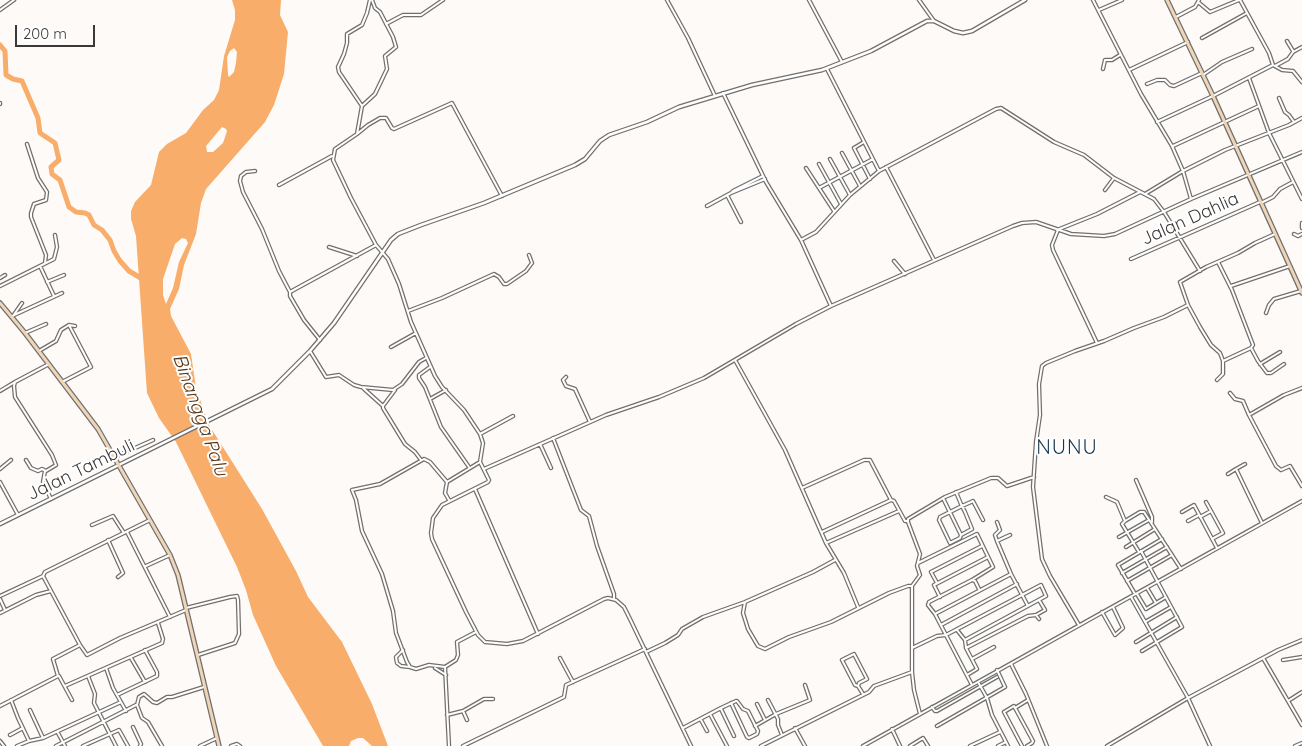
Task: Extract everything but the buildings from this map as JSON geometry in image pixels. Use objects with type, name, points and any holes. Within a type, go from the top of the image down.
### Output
[{"type":"main road","points":[[1167,0],[1203,74],[1301,292]]},
{"type":"main road","points":[[0,304],[12,316],[98,429],[170,555],[178,575],[219,746]]},
{"type":"street","points":[[0,10],[14,0]]},
{"type":"street","points":[[357,134],[362,106],[375,94],[386,71],[385,56],[396,47],[380,12],[375,8],[371,0]]},
{"type":"street","points":[[362,106],[338,68],[345,49],[347,34],[362,25],[371,0]]},
{"type":"street","points":[[386,24],[403,15],[421,15],[443,0]]},
{"type":"street","points":[[667,0],[688,38],[715,96]]},
{"type":"street","points":[[809,0],[842,62]]},
{"type":"street","points":[[918,0],[934,21],[954,32],[963,33],[972,31],[1025,0]]},
{"type":"street","points":[[1093,0],[1120,55],[1172,146],[1183,171],[1191,199]]},
{"type":"street","points":[[1098,10],[1122,0]]},
{"type":"street","points":[[1175,17],[1195,7],[1198,1],[1210,12],[1239,0],[1274,66],[1282,70],[1293,71],[1302,82]]},
{"type":"street","points":[[1202,38],[1247,13]]},
{"type":"street","name":"Jalan Tambuli","points":[[0,524],[272,389],[320,340],[346,308],[391,240],[398,234],[502,196],[580,162],[609,134],[647,122],[679,107],[723,93],[815,72],[888,42],[923,22],[934,21]]},
{"type":"street","points":[[1288,41],[1293,51]]},
{"type":"street","points":[[1129,71],[1188,42]]},
{"type":"street","points":[[1157,122],[1288,59],[1293,51],[1302,46]]},
{"type":"street","points":[[1147,84],[1157,80],[1164,80],[1174,86],[1212,70],[1222,62],[1252,48]]},
{"type":"street","points":[[1103,69],[1104,60],[1112,60],[1120,55]]},
{"type":"street","points":[[826,68],[879,171]]},
{"type":"street","points":[[1249,78],[1269,133],[1302,199]]},
{"type":"street","points":[[723,93],[764,178],[801,240],[831,306]]},
{"type":"street","points":[[1278,98],[1285,112],[1289,114],[1294,122]]},
{"type":"street","points":[[502,196],[452,103],[394,129],[386,118],[380,118],[335,149],[333,156],[337,170],[351,198],[376,245],[388,259],[397,278],[416,334],[438,382],[464,410],[480,434],[483,443],[480,462],[489,481],[442,505],[433,518],[431,536],[476,632],[484,642],[498,644],[516,643],[538,634],[604,599],[614,598]]},
{"type":"street","points":[[1172,146],[1259,106]]},
{"type":"street","points":[[801,240],[816,232],[850,195],[879,171],[1001,108],[1054,142],[1084,155],[1114,178],[1154,199],[1181,237],[1200,271]]},
{"type":"street","points":[[1144,194],[1183,171],[1235,146],[1302,118]]},
{"type":"street","points":[[864,142],[854,148],[870,178]]},
{"type":"street","points":[[27,144],[38,178],[47,192],[46,200],[34,204],[31,213],[46,254],[45,263]]},
{"type":"street","points":[[484,469],[590,422],[691,384],[831,306],[1022,223],[1036,222],[1071,234],[1109,236],[1302,152]]},
{"type":"street","points":[[842,153],[860,186]]},
{"type":"street","points":[[279,185],[333,156]]},
{"type":"street","points":[[830,159],[850,195]]},
{"type":"street","points":[[819,188],[873,159]]},
{"type":"street","points":[[819,164],[841,204]]},
{"type":"street","points":[[886,167],[934,261]]},
{"type":"street","points":[[806,168],[834,212]]},
{"type":"street","points":[[255,171],[243,173],[240,178],[241,184],[279,272],[290,292],[290,296],[298,311],[320,340]]},
{"type":"street","points":[[707,206],[731,194],[733,191],[764,178]]},
{"type":"street","points":[[1104,190],[1114,178]]},
{"type":"street","name":"Jalan Dahlia","points":[[1131,259],[1273,197],[1280,189],[1293,182]]},
{"type":"street","points":[[1057,230],[1097,214],[1140,192]]},
{"type":"street","points":[[727,195],[741,222]]},
{"type":"street","points":[[1302,223],[1302,228]]},
{"type":"street","points":[[1057,230],[1052,247],[1097,343]]},
{"type":"street","points":[[1216,380],[1223,374],[1224,362],[1220,353],[1208,341],[1188,305],[1180,282],[1275,234]]},
{"type":"street","points":[[1294,234],[1298,236],[1302,234]]},
{"type":"street","points":[[0,286],[54,258],[57,244],[55,235]]},
{"type":"street","points":[[290,292],[376,245]]},
{"type":"street","points":[[329,247],[357,256]]},
{"type":"street","points":[[408,311],[440,299],[494,274],[500,277],[504,284],[506,284],[526,271],[532,263],[529,255]]},
{"type":"street","points":[[894,261],[905,274]]},
{"type":"street","points":[[1218,262],[1231,286],[1253,345],[1251,348],[1260,364],[1269,373],[1284,364]]},
{"type":"street","points":[[40,265],[54,296]]},
{"type":"street","points":[[1231,286],[1290,266]]},
{"type":"street","points":[[47,282],[64,274]]},
{"type":"street","points":[[0,278],[5,275]]},
{"type":"street","points":[[1266,313],[1269,304],[1274,299],[1301,292]]},
{"type":"street","points":[[12,316],[62,293]]},
{"type":"street","points":[[12,316],[22,303]]},
{"type":"street","points":[[1080,626],[1042,559],[1034,498],[1034,477],[1040,415],[1039,384],[1042,366],[1164,317],[1188,305]]},
{"type":"street","points":[[25,333],[46,324]]},
{"type":"street","points":[[62,382],[90,367],[69,325]]},
{"type":"street","points":[[38,351],[56,341],[60,331],[69,325],[75,326]]},
{"type":"street","points":[[391,347],[416,334]]},
{"type":"street","points":[[1224,362],[1251,348]]},
{"type":"street","points":[[310,351],[326,377],[339,375],[354,385],[395,390]]},
{"type":"street","points":[[1260,364],[1280,352]]},
{"type":"street","points":[[382,406],[419,362],[427,357]]},
{"type":"street","points":[[736,360],[777,434],[826,543],[844,573],[858,607]]},
{"type":"street","points":[[0,391],[49,364]]},
{"type":"street","points":[[431,366],[418,376],[442,426],[468,467]]},
{"type":"street","points":[[566,377],[564,380],[566,386],[575,389],[590,422]]},
{"type":"street","points":[[15,382],[15,397],[56,464],[46,470],[32,469],[26,460]]},
{"type":"street","points":[[362,387],[382,406],[405,444],[421,460]]},
{"type":"street","points":[[1249,415],[1284,395],[1302,388]]},
{"type":"street","points":[[430,399],[446,390]]},
{"type":"street","points":[[1230,393],[1234,399],[1242,401],[1276,466],[1280,470],[1290,466],[1302,486]]},
{"type":"street","points":[[480,434],[513,416]]},
{"type":"street","points":[[553,438],[581,510],[589,516],[614,598],[625,610],[691,746]]},
{"type":"street","points":[[115,457],[153,440]]},
{"type":"street","points":[[540,444],[552,468]]},
{"type":"street","points":[[410,667],[396,633],[393,611],[382,574],[362,530],[352,490],[376,486],[421,460],[427,459],[447,482]]},
{"type":"street","points":[[0,469],[11,460]]},
{"type":"street","points":[[802,488],[864,460],[870,460],[891,500],[894,500],[905,521],[908,521],[920,554],[918,563],[920,575],[912,586],[912,672],[920,714]]},
{"type":"street","points":[[449,501],[445,493],[447,482],[468,467],[480,462]]},
{"type":"street","points":[[1228,474],[1245,464]]},
{"type":"street","points":[[1236,469],[1262,523]]},
{"type":"street","points":[[46,470],[43,482],[51,499]]},
{"type":"street","points":[[908,521],[910,517],[943,498],[997,477],[1007,486],[1034,477]]},
{"type":"street","points":[[1119,537],[1153,521],[1136,480]]},
{"type":"street","points":[[0,482],[18,515]]},
{"type":"street","points":[[474,489],[538,634]]},
{"type":"street","points":[[956,492],[962,506],[972,529],[950,543],[939,517],[962,506],[974,501],[983,520]]},
{"type":"street","points":[[1106,497],[1116,500],[1124,521],[1122,524],[1146,560],[1182,628],[1142,651]]},
{"type":"street","points":[[943,498],[961,536]]},
{"type":"street","points":[[822,532],[891,500]]},
{"type":"street","points":[[863,746],[1302,501]]},
{"type":"street","points":[[1206,502],[1223,533],[1212,539]]},
{"type":"street","points":[[1182,512],[1194,505],[1217,548]]},
{"type":"street","points":[[826,543],[899,511]]},
{"type":"street","points":[[1188,521],[1211,511]]},
{"type":"street","points":[[1124,521],[1144,512],[1182,569]]},
{"type":"street","points":[[92,525],[114,516],[146,566],[170,617]]},
{"type":"street","points":[[5,610],[0,597],[43,576],[48,570],[151,520]]},
{"type":"street","points":[[997,522],[1000,530],[995,535],[997,541],[1011,574],[1028,606]]},
{"type":"street","points":[[1126,547],[1156,529]]},
{"type":"street","points":[[918,563],[976,534],[993,568],[928,603],[972,685]]},
{"type":"street","points":[[997,541],[1010,535]]},
{"type":"street","points":[[1162,539],[1118,564],[1145,608],[1166,597]]},
{"type":"street","points":[[108,540],[123,573],[118,577]]},
{"type":"street","points":[[937,583],[932,572],[982,546]]},
{"type":"street","points":[[1122,573],[1167,547]]},
{"type":"street","points":[[146,566],[170,555]]},
{"type":"street","points":[[1127,581],[1172,555]]},
{"type":"street","points":[[940,597],[934,585],[988,557]]},
{"type":"street","points":[[463,746],[564,697],[565,687],[573,682],[664,643],[678,635],[682,629],[703,617],[745,602],[813,572],[835,560]]},
{"type":"street","points":[[935,614],[1011,574]]},
{"type":"street","points":[[43,576],[87,655],[120,638],[158,623],[186,609],[236,596],[238,600],[239,634],[235,643],[196,655]]},
{"type":"street","points":[[972,580],[975,581],[980,590]]},
{"type":"street","points":[[941,625],[1017,584]]},
{"type":"street","points":[[912,648],[957,630],[1041,585],[1046,596],[965,640]]},
{"type":"street","points":[[745,602],[743,613],[748,628],[758,646],[763,649],[831,622],[858,607],[912,586]]},
{"type":"street","points":[[1147,588],[1156,603]]},
{"type":"street","points":[[0,613],[36,595],[51,591]]},
{"type":"street","points":[[1131,597],[1188,698],[1210,746]]},
{"type":"street","points":[[1039,600],[1045,610]]},
{"type":"street","points":[[1102,612],[1115,635],[1123,628],[1113,607]]},
{"type":"street","points":[[1145,623],[1171,607]]},
{"type":"street","points":[[966,648],[1028,616],[1036,615],[1048,609]]},
{"type":"street","points":[[1036,615],[1039,619]]},
{"type":"street","points":[[1136,642],[1177,617]]},
{"type":"street","points":[[65,686],[162,642],[163,639],[158,623]]},
{"type":"street","points":[[957,630],[965,640],[966,648],[977,669],[966,675]]},
{"type":"street","points":[[434,667],[445,667],[456,660],[458,655],[457,642],[476,632]]},
{"type":"street","points":[[1107,746],[1188,698],[1262,658],[1302,640]]},
{"type":"street","points":[[72,700],[59,676],[53,659],[80,645]]},
{"type":"street","points":[[972,659],[994,647]]},
{"type":"street","points":[[117,695],[154,678],[157,674],[145,650]]},
{"type":"street","points":[[404,650],[396,657],[397,663],[401,666],[416,669],[429,665],[446,675]]},
{"type":"street","points":[[858,686],[859,683],[867,679],[854,654],[842,660],[855,685],[858,686],[863,694]]},
{"type":"street","points":[[130,657],[145,682]]},
{"type":"street","points":[[1284,660],[1302,657]]},
{"type":"street","points":[[560,658],[573,682]]},
{"type":"street","points":[[1262,658],[1302,725]]},
{"type":"street","points":[[1010,663],[1047,746]]},
{"type":"street","points":[[445,667],[449,746]]},
{"type":"street","points":[[106,668],[126,711]]},
{"type":"street","points":[[937,726],[1006,687],[998,670]]},
{"type":"street","points":[[761,746],[863,694],[878,684],[912,672]]},
{"type":"street","points":[[0,705],[59,676]]},
{"type":"street","points":[[88,676],[95,694],[94,702],[116,746]]},
{"type":"street","points":[[932,707],[935,711],[997,677]]},
{"type":"street","points":[[978,682],[990,704],[990,710],[1008,746]]},
{"type":"street","points":[[755,726],[776,714],[810,700],[805,685]]},
{"type":"street","points":[[162,746],[147,721],[142,718],[137,705],[138,698],[143,694],[157,703],[167,697],[172,698],[204,687]]},
{"type":"street","points":[[1288,701],[1302,692]]},
{"type":"street","points":[[447,715],[463,711],[484,699],[493,699]]},
{"type":"street","points":[[12,700],[31,746]]},
{"type":"street","points":[[768,700],[776,714],[782,735]]},
{"type":"street","points":[[1022,746],[1004,712],[1028,700]]},
{"type":"street","points":[[683,728],[721,708],[738,701],[743,709],[748,711],[758,733],[748,738],[731,704]]},
{"type":"street","points":[[17,746],[58,732],[121,702]]},
{"type":"street","points":[[758,704],[765,720]]},
{"type":"street","points":[[56,746],[137,705]]},
{"type":"street","points":[[721,708],[734,736]]},
{"type":"street","points":[[1015,708],[1033,741],[1027,746]]},
{"type":"street","points":[[30,710],[43,738]]},
{"type":"street","points":[[463,711],[467,720]]},
{"type":"street","points":[[710,714],[727,746]]},
{"type":"street","points":[[700,719],[706,732]]},
{"type":"street","points":[[133,727],[142,744],[140,746]]},
{"type":"street","points":[[10,735],[23,728]]},
{"type":"street","points":[[796,728],[805,746]]},
{"type":"street","points":[[892,729],[900,746]]},
{"type":"street","points":[[83,746],[120,730],[128,746]]},
{"type":"street","points":[[970,746],[1000,731]]},
{"type":"street","points":[[58,732],[65,746]]},
{"type":"street","points":[[200,746],[217,738]]},
{"type":"street","points":[[910,746],[924,738],[928,746]]},
{"type":"street","points":[[0,741],[4,746]]},
{"type":"street","points":[[998,746],[1006,742]]},
{"type":"street","points":[[1296,746],[1302,743]]},
{"type":"street","points":[[231,746],[238,744],[240,746]]},
{"type":"water","name":"Binangga Palu","points":[[232,0],[281,0],[280,15],[288,32],[284,74],[274,105],[265,122],[206,189],[201,203],[196,234],[184,265],[179,289],[170,309],[171,316],[191,354],[196,388],[209,425],[262,509],[308,597],[342,642],[372,704],[388,746],[372,746],[363,738],[358,738],[351,741],[349,746],[323,746],[276,666],[253,615],[237,567],[176,442],[159,418],[147,393],[136,236],[131,219],[131,211],[135,202],[151,185],[159,152],[167,144],[186,133],[203,110],[214,100],[219,90],[224,56],[235,20]],"holes":[[[234,48],[237,52],[236,63],[234,72],[229,77],[227,57]],[[222,127],[226,129],[223,143],[213,152],[207,152],[206,146]],[[182,238],[186,239],[188,243],[179,262],[173,288],[166,304],[163,295],[163,279],[175,244]]]},
{"type":"waterway","points":[[0,45],[5,51],[6,75],[22,81],[38,118],[40,133],[55,143],[59,160],[51,167],[52,174],[60,180],[69,207],[76,212],[89,215],[94,225],[102,230],[110,240],[120,261],[129,271],[144,280]]},
{"type":"district","name":"NUNU","points":[[1067,448]]}]
